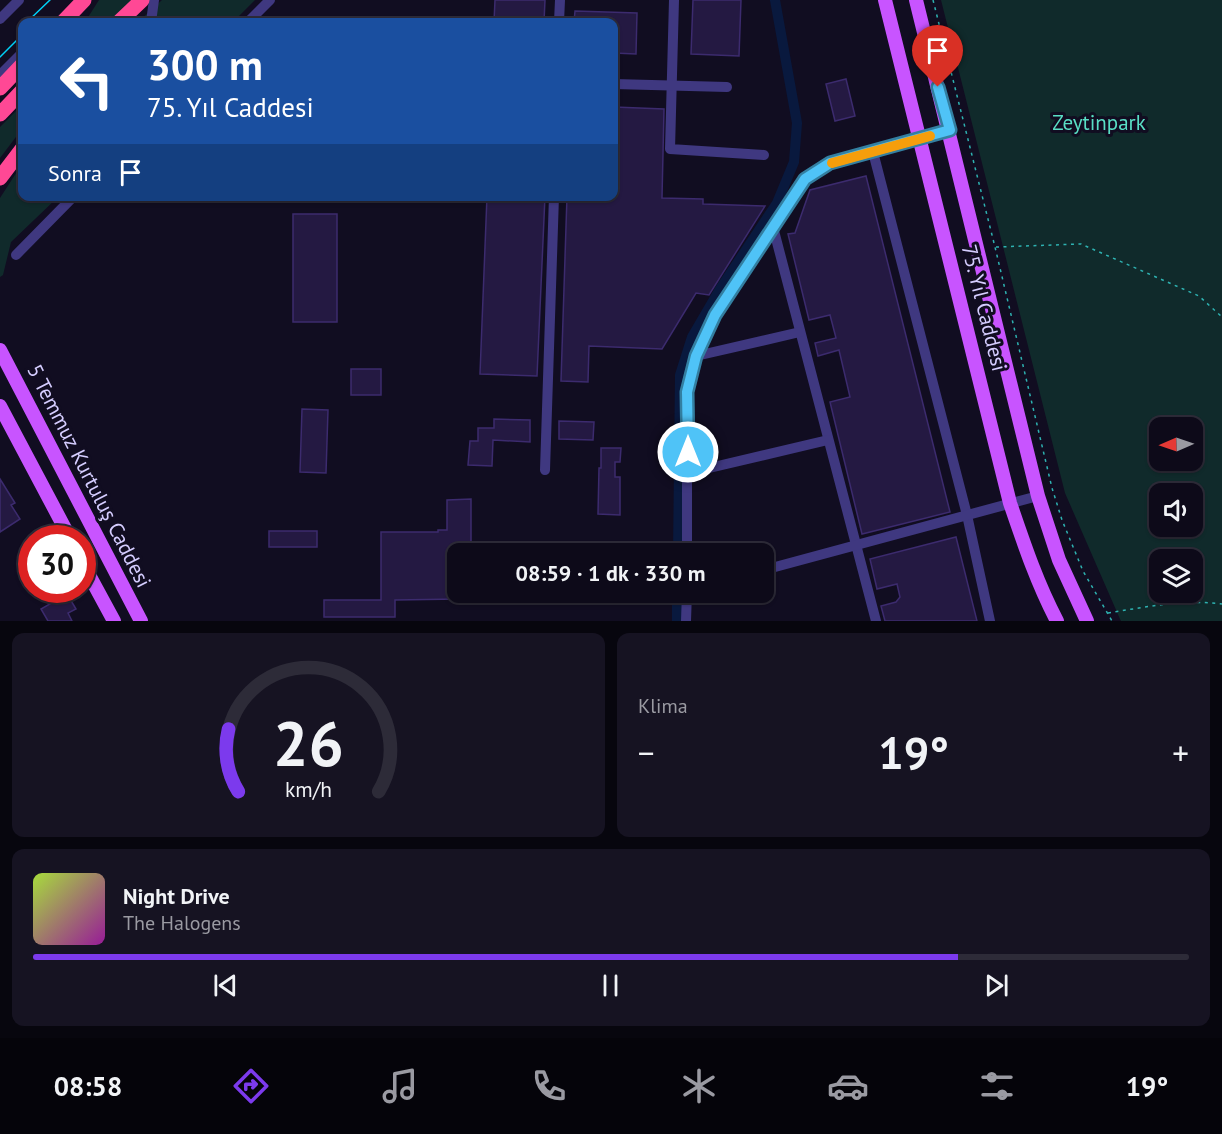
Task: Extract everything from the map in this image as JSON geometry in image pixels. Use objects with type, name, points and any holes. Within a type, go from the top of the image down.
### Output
[{"type":"highway","points":[[67,18],[83,0]]},
{"type":"highway","points":[[78,18],[89,0]]},
{"type":"highway","points":[[123,18],[142,0]]},
{"type":"highway","points":[[0,88],[18,69]]},
{"type":"highway","points":[[0,114],[18,95]]},
{"type":"highway","points":[[0,178],[18,155]]},
{"type":"highway","points":[[0,190],[10,175],[12,164]]},
{"type":"main road","name":"75. Yıl Caddesi","points":[[885,0],[1010,503],[1028,558],[1057,621]]},
{"type":"main road","name":"75. Yıl Caddesi","points":[[916,0],[950,130],[1038,496],[1059,561],[1087,621]]},
{"type":"main road","name":"5 Temmuz Kurtuluş Caddesi","points":[[0,350],[141,621]]},
{"type":"main road","points":[[0,406],[63,525]]},
{"type":"main road","name":"5 Temmuz Kurtuluş Caddesi","points":[[96,588],[114,621]]},
{"type":"street","points":[[0,19],[19,0]]},
{"type":"street","points":[[61,18],[83,0]]},
{"type":"street","points":[[152,18],[154,0]]},
{"type":"street","points":[[252,18],[270,0]]},
{"type":"street","points":[[560,0],[560,18]]},
{"type":"street","points":[[674,0],[670,150],[764,155]]},
{"type":"street","points":[[0,75],[18,56]]},
{"type":"street","points":[[618,84],[727,87]]},
{"type":"street","points":[[687,543],[687,392],[696,356],[715,315],[805,179],[830,163],[950,130]]},
{"type":"street","points":[[873,152],[967,515],[990,621]]},
{"type":"street","points":[[16,255],[69,201]]},
{"type":"street","points":[[545,470],[554,201]]},
{"type":"street","points":[[773,227],[876,621]]},
{"type":"street","points":[[696,356],[800,332]]},
{"type":"street","points":[[688,472],[828,440]]},
{"type":"street","points":[[774,567],[1038,496]]},
{"type":"street","points":[[686,621],[687,603]]},
{"type":"path","points":[[933,0],[1052,488],[1062,520],[1083,571],[1112,621]]},
{"type":"path","points":[[995,247],[1081,244],[1199,296],[1222,317]]},
{"type":"path","points":[[1107,613],[1178,603],[1222,604]]},
{"type":"green space","points":[[99,0],[132,0],[115,18],[88,18]]},
{"type":"green space","points":[[162,0],[255,0],[237,18],[142,18]]},
{"type":"green space","name":"Zeytinpark","points":[[941,0],[1222,0],[1222,621],[1121,621],[1065,493]]},
{"type":"green space","points":[[18,109],[18,134],[0,158],[0,127]]},
{"type":"green space","points":[[18,170],[18,201],[54,201],[11,242],[3,275],[0,277],[0,198]]},
{"type":"building","points":[[495,0],[545,0],[544,18],[494,18]]},
{"type":"building","points":[[693,0],[741,0],[739,56],[691,54]]},
{"type":"building","points":[[575,11],[637,13],[636,54],[618,53],[618,18],[574,18]]},
{"type":"building","points":[[846,79],[855,116],[835,121],[826,84]]},
{"type":"building","points":[[618,107],[664,109],[662,198],[703,199],[703,204],[765,206],[709,295],[696,293],[662,349],[589,346],[588,382],[561,381],[567,201],[618,201]]},
{"type":"building","points":[[866,176],[950,512],[862,534],[830,402],[850,397],[839,350],[818,356],[815,343],[836,338],[830,315],[809,320],[788,234],[795,233],[810,190]]},
{"type":"building","points":[[487,201],[545,201],[537,376],[480,374]]},
{"type":"building","points":[[293,214],[337,214],[337,322],[293,322]]},
{"type":"building","points":[[351,369],[381,369],[381,395],[351,395]]},
{"type":"building","points":[[302,409],[328,410],[326,473],[300,472]]},
{"type":"building","points":[[494,419],[530,420],[530,442],[493,440],[492,466],[468,465],[470,441],[478,441],[478,428],[494,428]]},
{"type":"building","points":[[559,421],[594,422],[593,440],[559,439]]},
{"type":"building","points":[[601,448],[621,448],[620,462],[615,462],[615,477],[620,477],[620,515],[598,514]]},
{"type":"building","points":[[0,479],[15,503],[11,505],[20,519],[0,532]]},
{"type":"building","points":[[471,499],[471,543],[447,543],[447,599],[395,600],[395,617],[324,617],[324,600],[381,600],[381,532],[447,530],[447,500]]},
{"type":"building","points":[[269,531],[317,531],[317,547],[269,547]]},
{"type":"building","points":[[956,537],[977,621],[885,621],[881,606],[896,602],[900,597],[897,584],[877,589],[870,559]]},
{"type":"building","points":[[51,603],[72,603],[76,609],[68,613],[72,621],[48,621],[41,609]]},
{"type":"waterway","points":[[678,543],[680,375],[692,337],[720,289],[777,203],[794,162],[797,123],[775,0]]},
{"type":"waterway","points":[[677,603],[677,621]]},
{"type":"tram line","points":[[31,18],[50,0]]},
{"type":"tram line","points":[[0,57],[18,39]]},
{"type":"slow traffic","points":[[832,163],[930,136]]},
{"type":"route","points":[[688,452],[687,392],[696,356],[715,315],[805,179],[830,163],[950,130],[938,87]]}]
